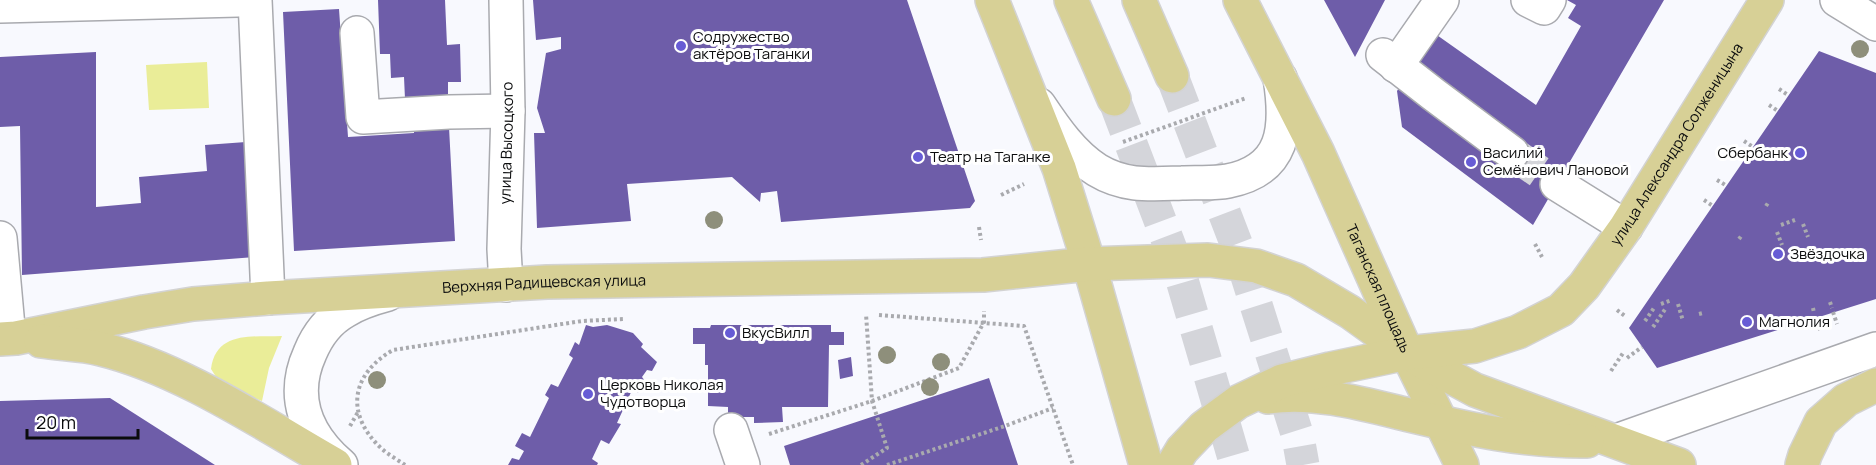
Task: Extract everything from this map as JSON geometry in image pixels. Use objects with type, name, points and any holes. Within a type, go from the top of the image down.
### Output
[{"type":"main road","points":[[992,0],[1059,168],[1089,264],[1146,465]]},
{"type":"main road","points":[[1071,0],[1114,99]]},
{"type":"main road","points":[[1138,0],[1172,76]]},
{"type":"main road","name":"Таганская площадь","points":[[1240,0],[1318,153],[1407,353],[1462,465]]},
{"type":"main road","name":"улица Александра Солженицына","points":[[1173,465],[1182,450],[1204,426],[1238,402],[1282,381],[1407,353],[1475,346],[1518,332],[1561,310],[1584,286],[1626,227],[1767,0]]},
{"type":"main road","name":"Верхняя Радищевская улица","points":[[8,338],[193,304],[268,298],[547,282],[983,275],[1089,264],[1208,260],[1256,266],[1296,280],[1350,312],[1407,353],[1475,390],[1679,465]]},
{"type":"main road","points":[[8,338],[99,348],[143,362],[208,393],[335,465]]},
{"type":"main road","points":[[1802,465],[1821,422],[1846,400],[1876,385]]},
{"type":"main road","points":[[1238,402],[1282,395],[1339,399],[1513,437],[1563,442],[1616,441]]},
{"type":"street","points":[[0,6],[238,0]]},
{"type":"street","points":[[255,0],[268,298]]},
{"type":"street","name":"улица Высоцкого","points":[[506,0],[508,111],[504,249],[506,285]]},
{"type":"street","points":[[1442,0],[1390,61],[1512,153]]},
{"type":"street","points":[[1528,0],[1544,8],[1549,0]]},
{"type":"street","points":[[1837,0],[1876,24]]},
{"type":"street","points":[[357,33],[363,117],[508,111]]},
{"type":"street","points":[[1025,84],[1057,131],[1082,158],[1117,179],[1139,184],[1225,182],[1249,176],[1264,165],[1277,150],[1283,125],[1284,101],[1280,78]]},
{"type":"street","points":[[1557,184],[1626,227]]},
{"type":"street","points":[[0,238],[8,338]]},
{"type":"street","points":[[340,465],[316,437],[301,405],[300,386],[304,365],[314,343],[329,323],[344,311],[369,299],[402,290]]},
{"type":"street","points":[[1616,441],[1876,349]]},
{"type":"street","points":[[743,465],[745,433]]},
{"type":"path","points":[[1779,89],[1788,95]]},
{"type":"path","points":[[1119,144],[1248,97]]},
{"type":"path","points":[[1769,105],[1778,111]]},
{"type":"path","points":[[1744,141],[1753,147]]},
{"type":"path","points":[[1717,180],[1727,186]]},
{"type":"path","points":[[1001,195],[1024,184]]},
{"type":"path","points":[[1704,200],[1713,206]]},
{"type":"path","points":[[1781,225],[1796,220]]},
{"type":"path","points":[[1803,224],[1808,237]]},
{"type":"path","points":[[1777,232],[1782,245]]},
{"type":"path","points":[[1535,244],[1542,257]]},
{"type":"path","points":[[1660,317],[1671,302],[1661,304]]},
{"type":"path","points":[[1830,302],[1837,324]]},
{"type":"path","points":[[1678,304],[1683,321]]},
{"type":"path","points":[[1645,321],[1654,308]]},
{"type":"path","points":[[1653,327],[1666,308]]},
{"type":"path","points":[[1813,308],[1820,330]]},
{"type":"path","points":[[1617,310],[1625,316]]},
{"type":"path","points":[[857,314],[866,314],[872,401],[887,448],[861,465]]},
{"type":"path","points":[[878,315],[1024,326],[1073,465]]},
{"type":"path","points":[[405,465],[384,451],[374,440],[358,411],[357,395],[360,382],[379,358],[393,350],[582,321],[628,319]]},
{"type":"path","points":[[745,433],[872,401],[959,368],[984,322]]},
{"type":"path","points":[[1628,358],[1642,347]]},
{"type":"path","points":[[1611,371],[1623,353]]},
{"type":"path","points":[[887,465],[1053,408]]},
{"type":"green space","points":[[207,62],[209,108],[149,110],[146,65]]},
{"type":"green space","points":[[282,336],[269,368],[262,401],[222,386],[211,369],[214,357],[228,342],[248,337]]},
{"type":"building","points":[[378,0],[445,0],[447,45],[460,44],[461,82],[448,82],[448,97],[405,99],[404,77],[391,78],[390,54],[380,54]]},
{"type":"building","points":[[533,0],[907,0],[975,201],[970,208],[781,222],[777,191],[761,193],[760,202],[732,177],[627,184],[631,221],[537,228],[534,133],[545,133],[537,108],[546,53],[561,49],[561,37],[536,40]]},
{"type":"building","points":[[1324,0],[1385,0],[1355,57]]},
{"type":"building","points":[[1567,0],[1664,0],[1533,225],[1402,127],[1397,91],[1434,33],[1536,105],[1581,26],[1568,18],[1576,5]]},
{"type":"building","points":[[339,9],[348,137],[414,133],[414,129],[449,127],[455,241],[294,251],[283,12]]},
{"type":"building","name":"Звёздочка","points":[[1819,51],[1876,73],[1876,299],[1657,368],[1629,328]]},
{"type":"building","points":[[96,52],[96,207],[141,203],[139,177],[207,171],[205,145],[246,142],[255,257],[22,275],[20,126],[0,127],[0,57]]},
{"type":"building","name":"Церковь Николая Чудотворца","points":[[586,325],[593,327],[607,325],[633,333],[643,344],[641,347],[657,362],[652,371],[647,370],[642,377],[645,381],[638,393],[632,390],[617,423],[621,424],[609,444],[601,440],[592,459],[598,463],[597,465],[508,465],[512,458],[519,460],[524,451],[515,446],[522,433],[530,437],[549,398],[545,395],[551,384],[558,387],[573,358],[569,355],[575,342],[579,345]]},
{"type":"building","points":[[711,325],[831,325],[831,332],[844,332],[844,345],[829,345],[828,407],[782,407],[783,422],[754,423],[754,417],[728,417],[728,407],[708,406],[708,365],[705,365],[705,344],[693,344],[693,328],[710,328]]},
{"type":"building","points":[[851,357],[853,376],[840,379],[838,360]]},
{"type":"building","points":[[989,378],[1018,465],[790,465],[784,446]]},
{"type":"building","points":[[110,398],[215,465],[0,465],[0,401]]},
{"type":"tunnel","points":[[1172,76],[1239,251],[1298,437],[1303,465]]},
{"type":"tunnel","points":[[1114,99],[1180,273],[1236,465]]},
{"type":"tunnel","points":[[1512,153],[1557,184]]},
{"type":"place","name":"Содружество актёров Таганки","points":[[681,46]]},
{"type":"place","name":"Сбербанк","points":[[1800,153]]},
{"type":"place","name":"Театр на Таганке","points":[[918,157]]},
{"type":"place","name":"Василий Семёнович Лановой","points":[[1471,162]]},
{"type":"place","name":"Звёздочка","points":[[1778,254]]},
{"type":"place","name":"Магнолия","points":[[1747,322]]},
{"type":"place","name":"ВкусВилл","points":[[730,333]]},
{"type":"place","name":"Церковь Николая Чудотворца","points":[[588,394]]}]
